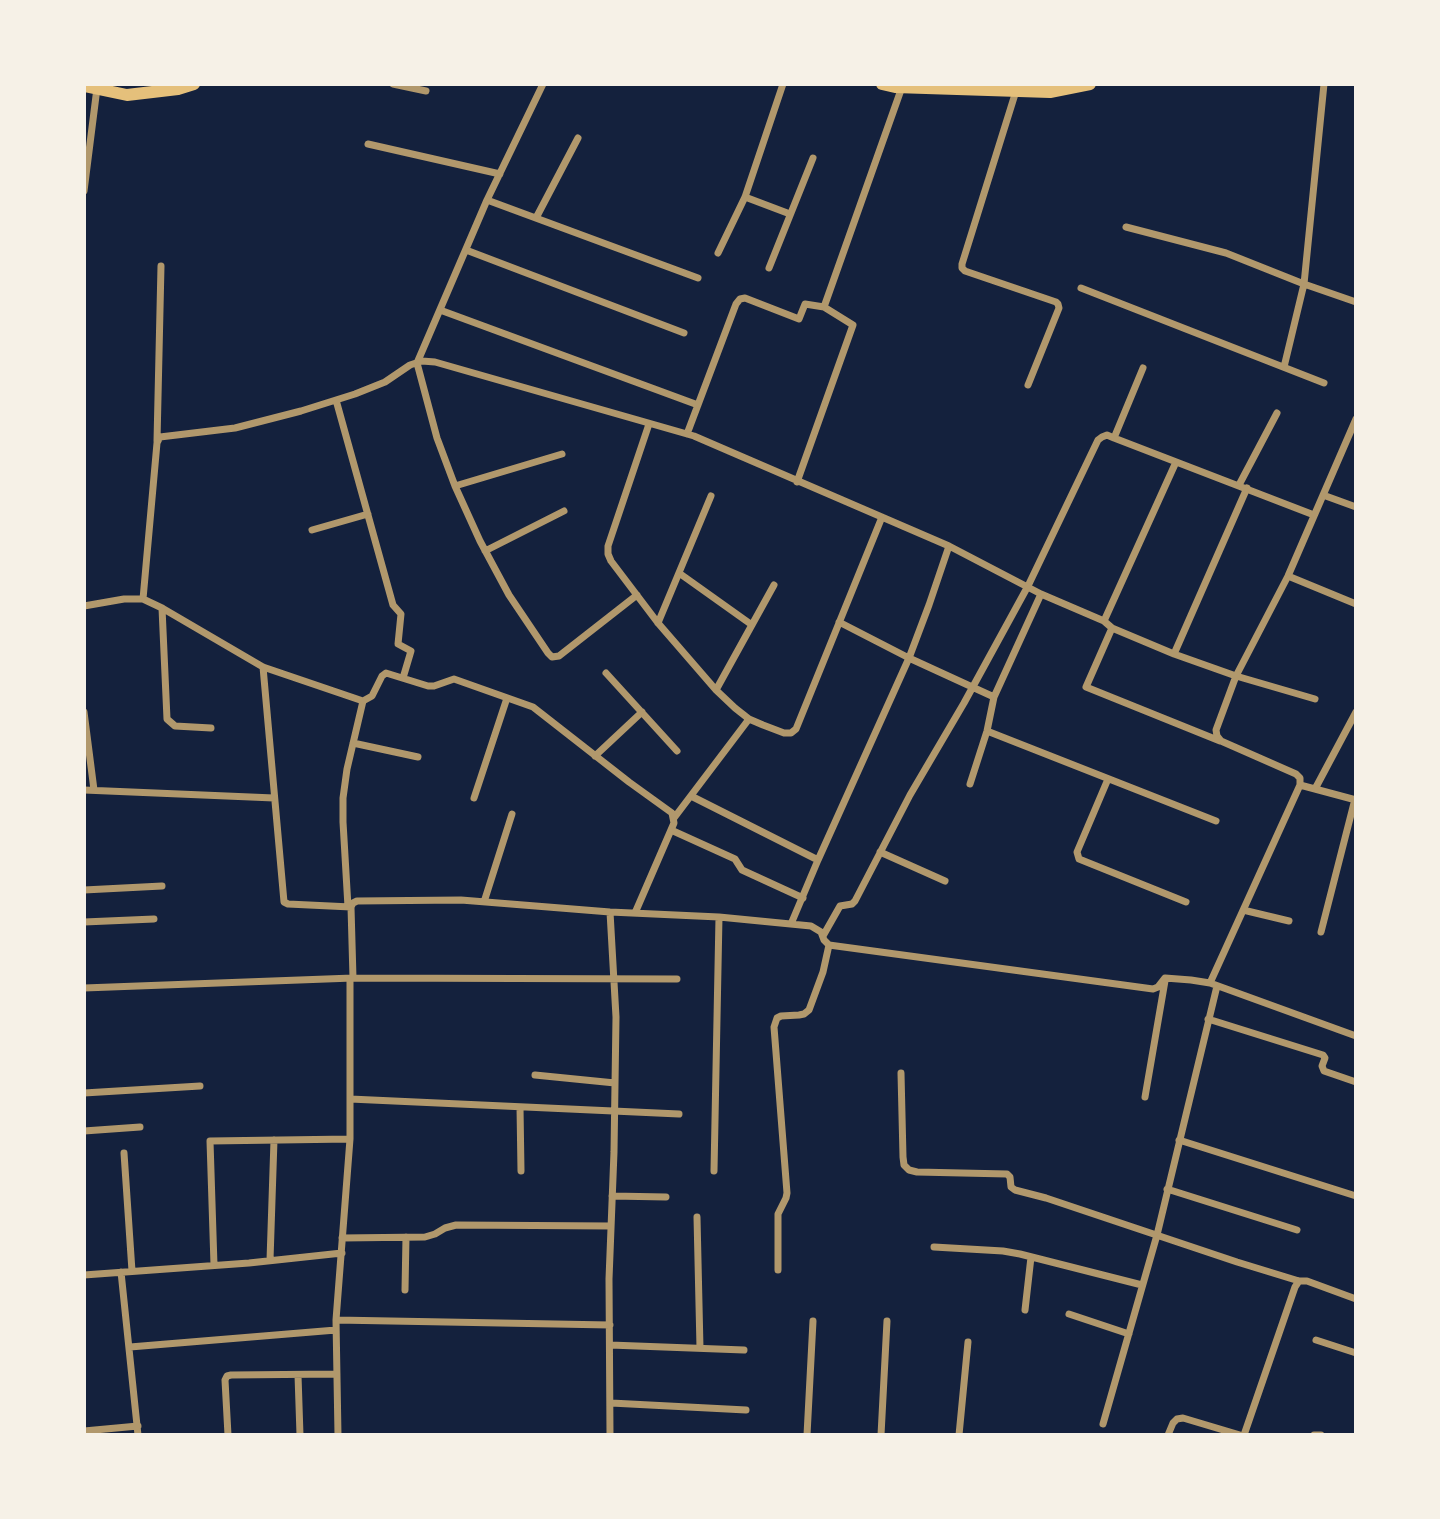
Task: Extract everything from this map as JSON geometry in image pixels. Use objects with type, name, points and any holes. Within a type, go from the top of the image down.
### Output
[{"type":"main road","points":[[90,87],[127,94],[178,89],[194,84]]},
{"type":"main road","points":[[882,84],[1050,92],[1090,84]]},
{"type":"street","points":[[393,84],[426,92]]},
{"type":"street","points":[[543,84],[487,200],[416,363],[437,438],[485,551],[509,595],[548,653],[552,657],[559,656],[637,595]]},
{"type":"street","points":[[718,253],[745,197],[783,84]]},
{"type":"street","points":[[1284,367],[1304,284],[1324,84]]},
{"type":"street","points":[[84,191],[90,87]]},
{"type":"street","points":[[824,307],[902,87]]},
{"type":"street","points":[[1016,91],[962,268],[1058,304],[1059,308],[1028,385]]},
{"type":"street","points":[[536,218],[578,138]]},
{"type":"street","points":[[368,144],[500,174]]},
{"type":"street","points":[[769,268],[813,158]]},
{"type":"street","points":[[745,197],[790,214]]},
{"type":"street","points":[[487,200],[698,278]]},
{"type":"street","points":[[1126,228],[1226,253],[1356,302]]},
{"type":"street","points":[[466,250],[684,333]]},
{"type":"street","points":[[143,599],[158,443],[162,267]]},
{"type":"street","points":[[1081,288],[1324,383]]},
{"type":"street","points":[[687,434],[740,299],[745,298],[799,319],[805,304],[824,307],[853,325],[797,482]]},
{"type":"street","points":[[440,310],[698,405]]},
{"type":"street","points":[[158,443],[160,437],[169,434],[235,428],[301,411],[384,382],[410,365],[422,361],[435,362],[687,434],[949,546],[1041,594],[1104,621],[1112,628],[1236,676],[1315,699]]},
{"type":"street","points":[[1114,438],[1143,368]]},
{"type":"street","points":[[337,400],[393,605],[401,614],[398,644],[411,651],[403,678]]},
{"type":"street","points":[[1174,654],[1243,487],[1277,413]]},
{"type":"street","points":[[1221,741],[1216,730],[1236,676],[1289,576],[1356,419]]},
{"type":"street","points":[[649,424],[608,547],[611,561],[658,623],[716,690],[749,719],[784,733],[791,733],[796,729],[882,517]]},
{"type":"street","points":[[823,936],[840,906],[855,901],[910,795],[1028,586],[1098,440],[1107,435],[1314,515]]},
{"type":"street","points":[[455,485],[562,454]]},
{"type":"street","points":[[1104,621],[1176,462]]},
{"type":"street","points":[[1323,495],[1356,507]]},
{"type":"street","points":[[658,623],[711,496]]},
{"type":"street","points":[[485,551],[564,511]]},
{"type":"street","points":[[312,530],[368,514]]},
{"type":"street","points":[[791,924],[909,658],[949,546]]},
{"type":"street","points":[[678,573],[752,625]]},
{"type":"street","points":[[1289,576],[1356,604]]},
{"type":"street","points":[[716,690],[774,585]]},
{"type":"street","points":[[971,784],[994,697],[1041,594]]},
{"type":"street","points":[[84,606],[124,599],[143,599],[263,667],[363,701]]},
{"type":"street","points":[[162,608],[167,719],[175,726],[211,728]]},
{"type":"street","points":[[839,622],[994,697]]},
{"type":"street","points":[[1103,1424],[1157,1234],[1214,985],[1243,910],[1300,785],[1300,778],[1296,774],[1086,687],[1112,628]]},
{"type":"street","points":[[263,667],[284,902],[350,907]]},
{"type":"street","points":[[338,1435],[336,1320],[351,1099],[350,907],[342,811],[347,769],[363,701],[372,696],[386,673],[434,687],[454,680],[533,707],[672,813],[674,818]]},
{"type":"street","points":[[606,673],[677,751]]},
{"type":"street","points":[[474,798],[507,698]]},
{"type":"street","points":[[84,712],[93,790]]},
{"type":"street","points":[[595,756],[642,712]]},
{"type":"street","points":[[1315,789],[1356,712]]},
{"type":"street","points":[[635,913],[674,818],[749,719]]},
{"type":"street","points":[[987,731],[1216,821]]},
{"type":"street","points":[[353,743],[418,757]]},
{"type":"street","points":[[1108,779],[1077,852],[1079,859],[1186,902]]},
{"type":"street","points":[[1300,785],[1356,799],[1321,932]]},
{"type":"street","points":[[84,790],[274,798]]},
{"type":"street","points":[[691,796],[818,860]]},
{"type":"street","points":[[484,902],[512,814]]},
{"type":"street","points":[[671,830],[735,859],[742,870],[803,898]]},
{"type":"street","points":[[880,852],[945,881]]},
{"type":"street","points":[[84,890],[162,886]]},
{"type":"street","points":[[350,907],[357,901],[461,900],[610,912],[719,917],[811,926],[821,932],[829,945],[823,972],[809,1010],[799,1016],[781,1016],[777,1018],[774,1027],[787,1193],[778,1214],[778,1270]]},
{"type":"street","points":[[1243,910],[1289,921]]},
{"type":"street","points":[[610,912],[616,1017],[609,1279],[610,1435]]},
{"type":"street","points":[[714,1171],[719,917]]},
{"type":"street","points":[[84,922],[154,919]]},
{"type":"street","points":[[829,945],[1153,989],[1169,977],[1214,985],[1356,1037]]},
{"type":"street","points":[[84,988],[351,978],[677,979]]},
{"type":"street","points":[[1145,1097],[1165,978]]},
{"type":"street","points":[[1208,1019],[1323,1055],[1324,1071],[1356,1082]]},
{"type":"street","points":[[901,1073],[903,1157],[909,1170],[1007,1174],[1011,1187],[1015,1190],[1237,1262],[1299,1281],[1307,1280],[1356,1299]]},
{"type":"street","points":[[535,1075],[615,1083]]},
{"type":"street","points":[[84,1093],[200,1086]]},
{"type":"street","points":[[351,1099],[679,1114]]},
{"type":"street","points":[[520,1107],[521,1171]]},
{"type":"street","points":[[84,1131],[140,1127]]},
{"type":"street","points":[[214,1265],[210,1141],[350,1139]]},
{"type":"street","points":[[270,1260],[274,1140]]},
{"type":"street","points":[[1179,1140],[1356,1196]]},
{"type":"street","points":[[124,1153],[132,1271]]},
{"type":"street","points":[[1167,1189],[1297,1230]]},
{"type":"street","points":[[612,1196],[666,1197]]},
{"type":"street","points":[[697,1217],[700,1348]]},
{"type":"street","points":[[342,1238],[431,1236],[456,1225],[611,1226]]},
{"type":"street","points":[[405,1290],[406,1237]]},
{"type":"street","points":[[934,1247],[1003,1251],[1142,1286]]},
{"type":"street","points":[[84,1275],[342,1253]]},
{"type":"street","points":[[1026,1310],[1031,1257]]},
{"type":"street","points":[[121,1272],[138,1435]]},
{"type":"street","points":[[1168,1435],[1173,1423],[1183,1418],[1242,1435],[1299,1281]]},
{"type":"street","points":[[1069,1314],[1129,1334]]},
{"type":"street","points":[[336,1320],[610,1325]]},
{"type":"street","points":[[807,1435],[813,1321]]},
{"type":"street","points":[[881,1435],[887,1321]]},
{"type":"street","points":[[130,1347],[336,1330]]},
{"type":"street","points":[[1316,1340],[1356,1353]]},
{"type":"street","points":[[960,1435],[968,1342]]},
{"type":"street","points":[[610,1345],[744,1350]]},
{"type":"street","points":[[228,1435],[227,1376],[337,1374]]},
{"type":"street","points":[[298,1375],[300,1435]]},
{"type":"street","points":[[611,1403],[746,1410]]},
{"type":"street","points":[[84,1431],[138,1426]]},
{"type":"street","points":[[1314,1435],[1321,1435]]}]
